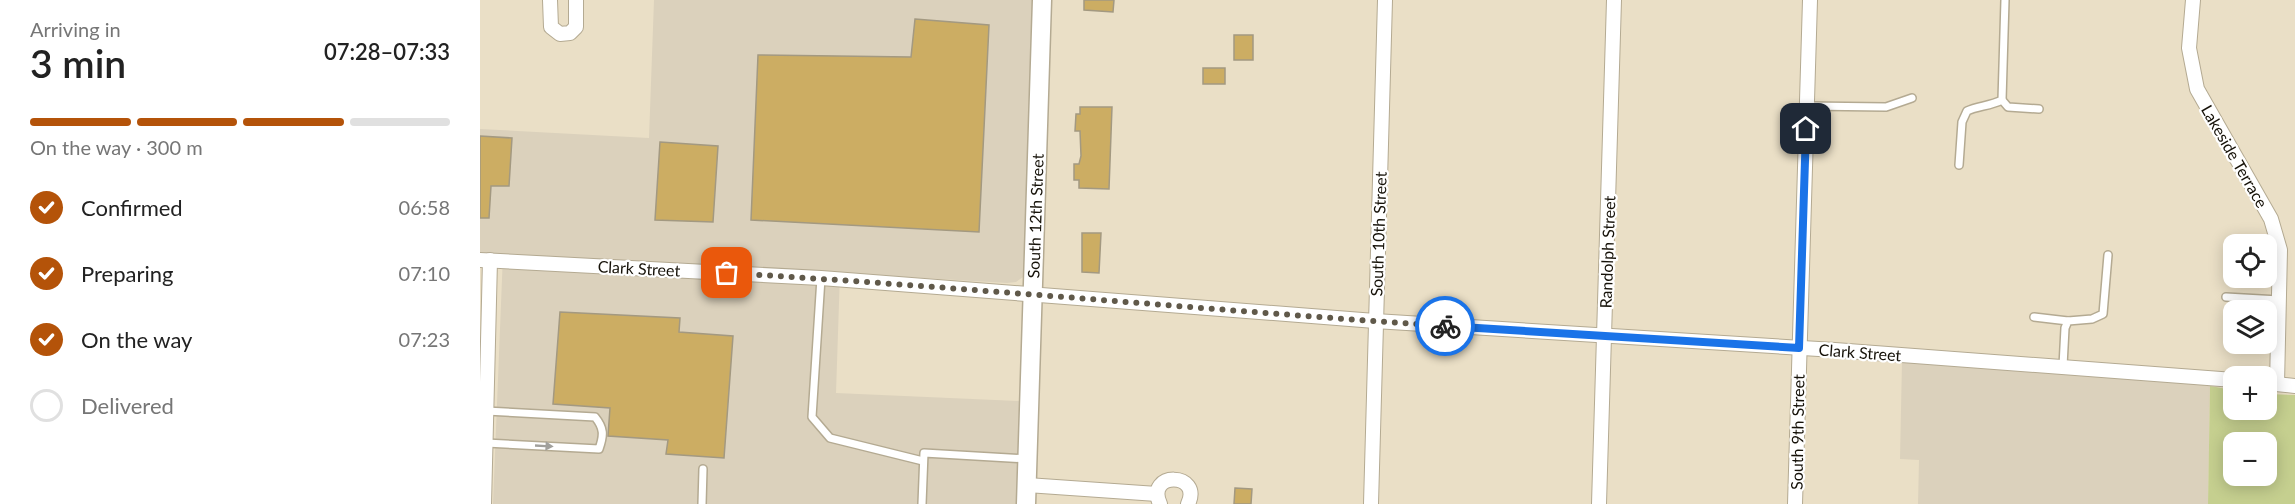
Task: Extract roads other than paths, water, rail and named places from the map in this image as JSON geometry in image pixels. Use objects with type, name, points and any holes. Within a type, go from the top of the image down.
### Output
[{"type":"street","points":[[550,0],[551,27],[560,34],[570,33],[576,27],[576,0]]},
{"type":"street","name":"South 12th Street","points":[[1026,504],[1042,0]]},
{"type":"street","name":"South 10th Street","points":[[1371,504],[1385,0]]},
{"type":"street","name":"Randolph Street","points":[[1599,504],[1614,0]]},
{"type":"street","name":"South 9th Street","points":[[1795,504],[1810,0]]},
{"type":"street","name":"Lakeside Terrace","points":[[2193,0],[2189,48],[2197,89],[2271,219],[2280,249],[2279,300],[2274,366]]},
{"type":"street","points":[[484,504],[485,260]]},
{"type":"street","name":"Clark Street","points":[[485,260],[821,278],[1375,321],[2063,366],[2223,379]]},
{"type":"street","points":[[2277,384],[2295,386]]},
{"type":"street","points":[[1027,485],[1158,499],[1161,484],[1177,479],[1186,484],[1189,489],[1188,504]]},
{"type":"lane","points":[[2005,0],[2002,100],[2008,107],[2039,109]]},
{"type":"lane","points":[[1807,106],[1886,107],[1912,98]]},
{"type":"lane","points":[[1959,165],[1962,122],[1967,111],[1977,106],[1993,105],[2002,100]]},
{"type":"lane","points":[[2034,317],[2068,321],[2092,319],[2103,314],[2108,255]]},
{"type":"lane","points":[[821,278],[812,417],[830,438],[923,461]]},
{"type":"lane","points":[[2226,297],[2279,300]]},
{"type":"lane","points":[[2063,366],[2065,328],[2068,321]]},
{"type":"lane","points":[[486,411],[595,417],[603,426],[603,438],[599,448],[486,443]]},
{"type":"lane","points":[[922,504],[924,453],[1027,459]]},
{"type":"lane","points":[[702,504],[703,469]]}]
